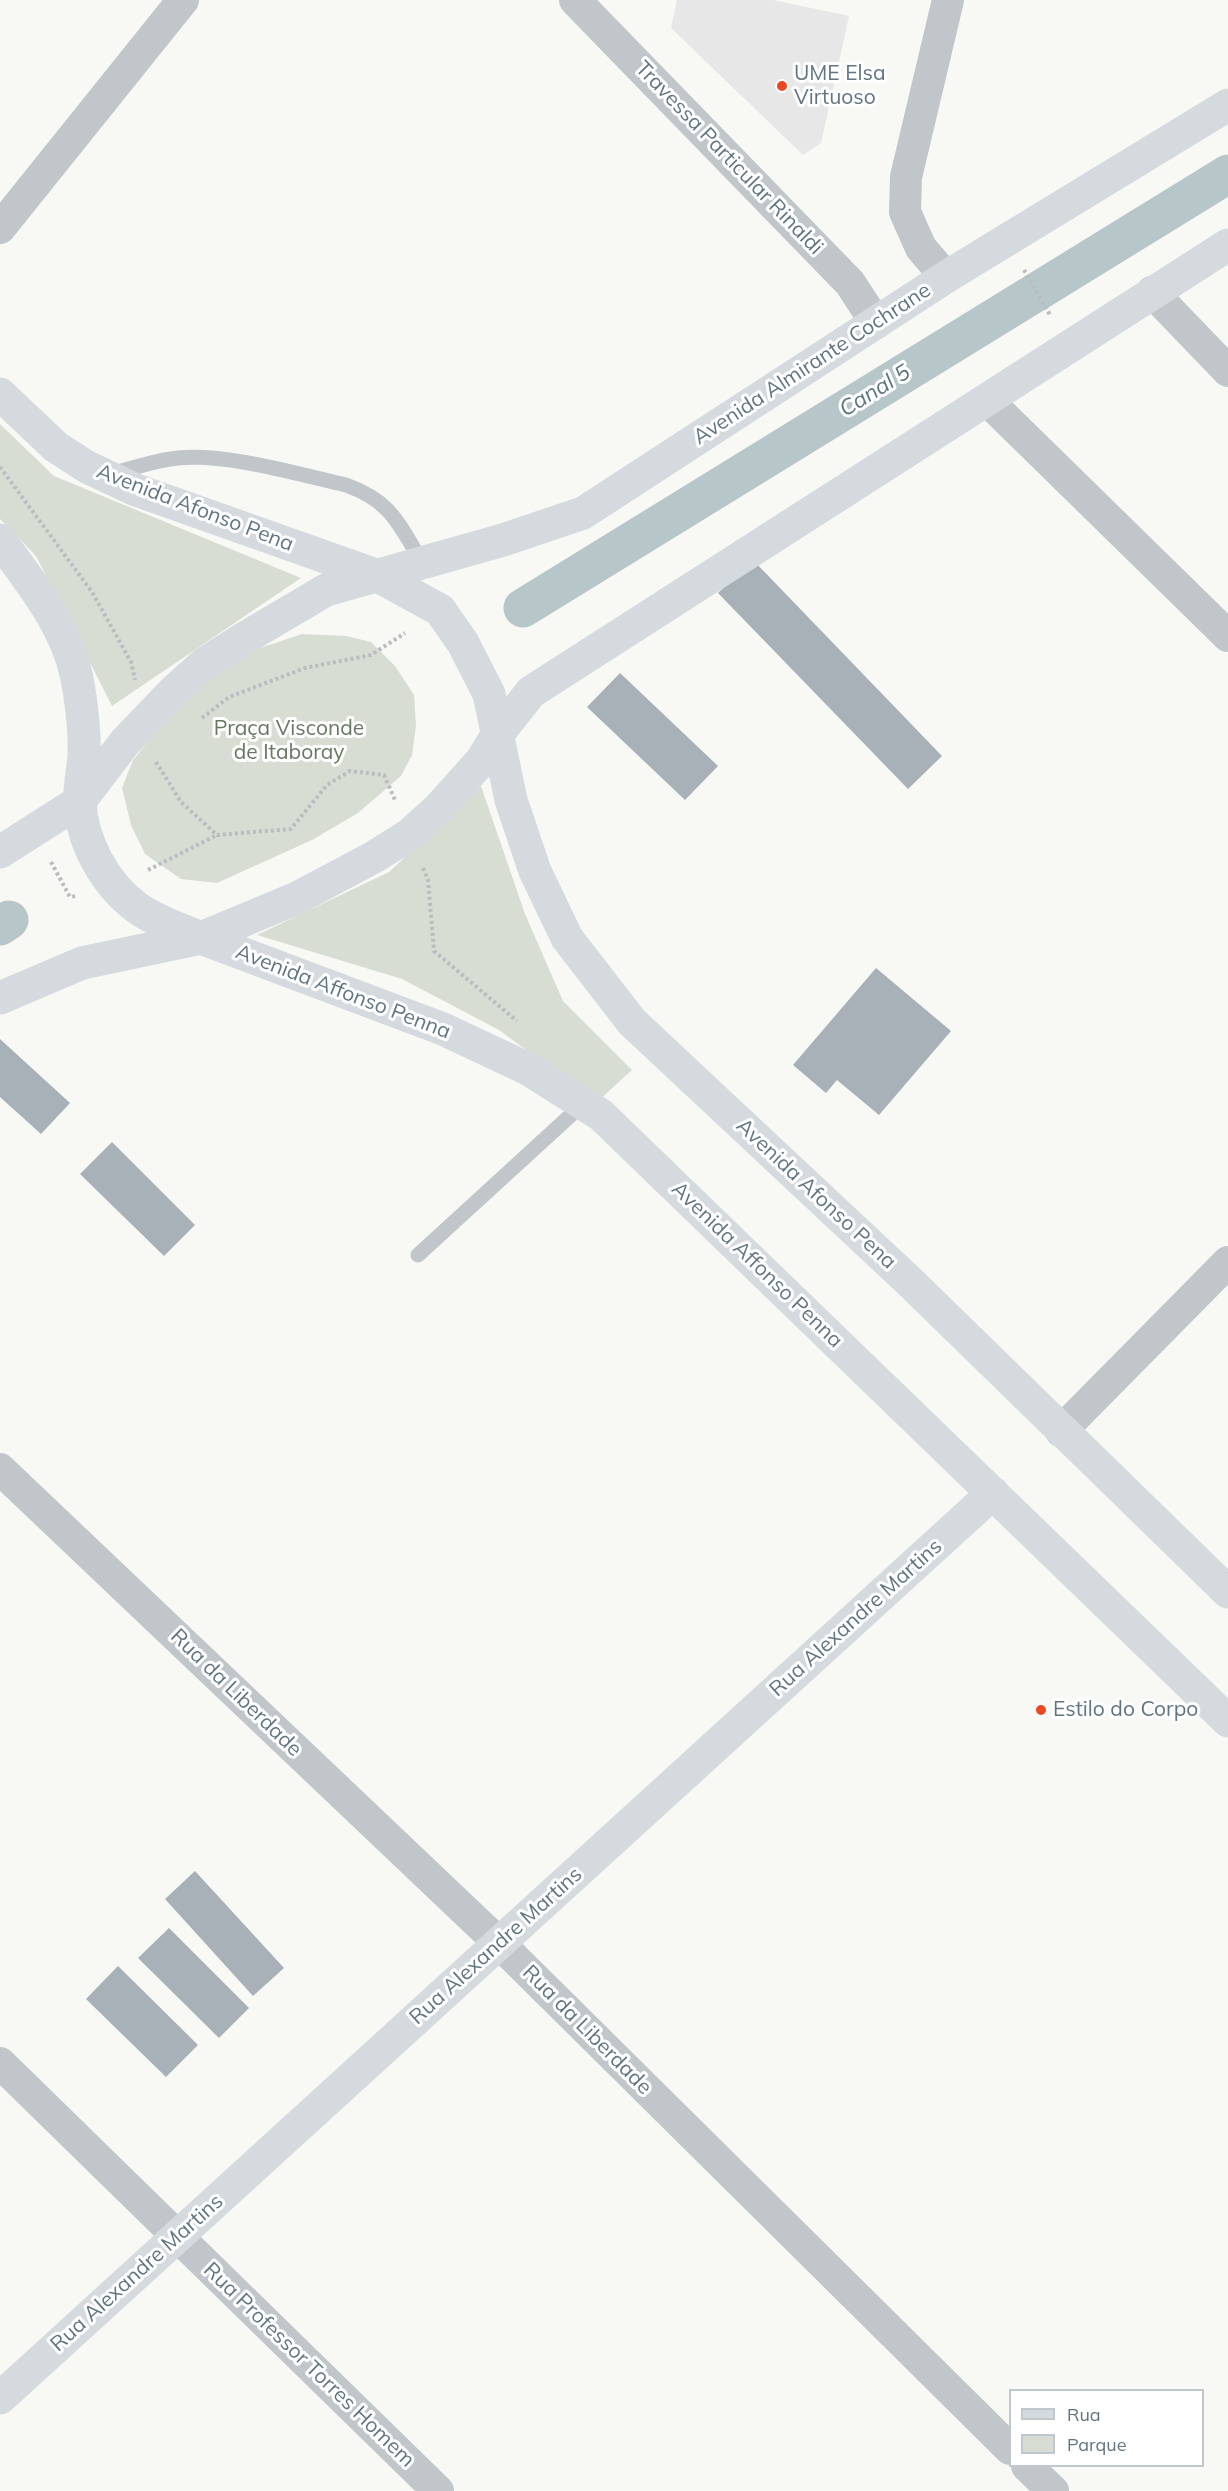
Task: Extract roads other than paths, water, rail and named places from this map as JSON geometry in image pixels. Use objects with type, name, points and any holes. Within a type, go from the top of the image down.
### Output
[{"type":"main road","name":"Avenida Almirante Cochrane","points":[[80,801],[125,742],[174,690],[204,664],[243,639],[326,590],[502,540],[583,513],[946,277],[1228,105]]},
{"type":"main road","points":[[0,998],[82,963],[201,938],[297,898],[374,857],[409,835],[438,809],[482,760],[497,735],[531,692],[1152,292],[1228,246]]},
{"type":"main road","name":"Avenida Afonso Pena","points":[[0,394],[56,447],[104,475],[136,490],[376,575],[440,610],[463,643],[489,694],[511,800],[528,850],[567,939],[632,1022],[910,1282],[1228,1592]]},
{"type":"main road","points":[[0,540],[46,605],[64,640],[76,673],[84,753],[80,801],[0,852]]},
{"type":"main road","name":"Avenida Affonso Penna","points":[[80,801],[87,843],[115,886],[135,906],[201,938],[443,1029],[528,1069],[601,1115],[1228,1721]]},
{"type":"main road","name":"Rua Alexandre Martins","points":[[0,2398],[993,1493]]},
{"type":"street","points":[[0,228],[183,0]]},
{"type":"street","name":"Travessa Particular Rinaldi","points":[[575,0],[850,283],[876,322]]},
{"type":"street","points":[[946,277],[921,248],[905,212],[906,177],[948,0]]},
{"type":"street","points":[[1152,292],[1228,371]]},
{"type":"street","points":[[987,400],[1228,636]]},
{"type":"street","points":[[1061,1431],[1228,1262]]},
{"type":"street","name":"Rua da Liberdade","points":[[0,1469],[499,1943],[1009,2447]]},
{"type":"street","name":"Rua Professor Torres Homem","points":[[0,2063],[438,2491]]},
{"type":"street","points":[[1028,2467],[1053,2491]]},
{"type":"lane","points":[[104,475],[176,458],[200,457],[226,460],[345,484],[380,501],[392,513],[422,562]]},
{"type":"lane","points":[[418,1255],[583,1104]]},
{"type":"waterway","name":"Canal 5","points":[[523,608],[1228,174]]},
{"type":"waterway","name":"Canal 5","points":[[0,926],[9,920]]},
{"type":"place","name":"UME Elsa Virtuoso","points":[[782,86]]},
{"type":"place","name":"Estilo do Corpo","points":[[1041,1710]]},
{"type":"park label","name":"Praça Visconde de Itaboray","points":[[289,741]]}]
